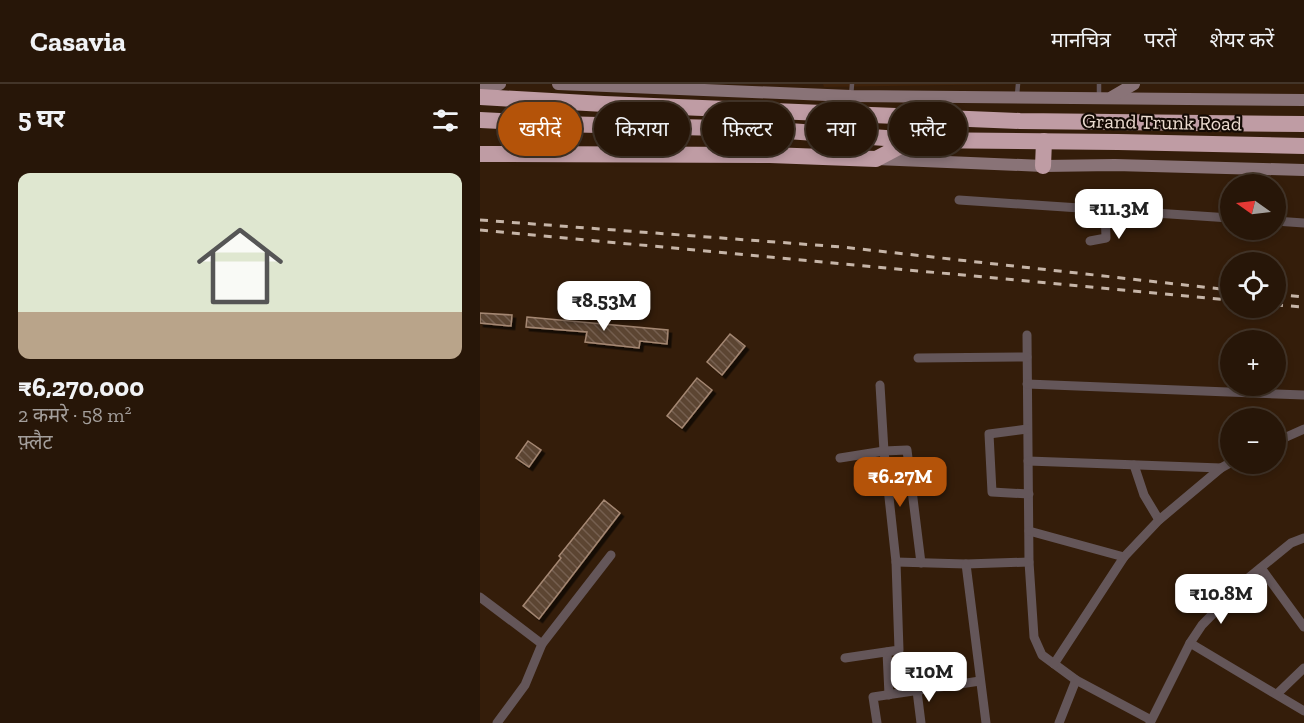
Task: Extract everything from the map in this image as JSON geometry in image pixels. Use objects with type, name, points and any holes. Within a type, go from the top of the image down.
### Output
[{"type":"highway","name":"Grand Trunk Road","points":[[482,90],[837,114],[1020,121],[1304,124]]},
{"type":"highway","name":"Grand Trunk Road","points":[[480,120],[760,129],[889,138]]},
{"type":"highway","name":"Grand Trunk Road","points":[[967,140],[1304,146]]},
{"type":"highway","points":[[1043,166],[1044,141]]},
{"type":"highway","points":[[480,154],[770,155],[876,159],[889,152]]},
{"type":"street","points":[[482,90],[500,84]]},
{"type":"street","points":[[558,84],[1016,98],[1304,100]]},
{"type":"street","points":[[1105,98],[1134,84]]},
{"type":"street","points":[[1165,84],[1165,90],[1178,98]]},
{"type":"street","points":[[876,159],[1043,166],[1115,165],[1304,170]]},
{"type":"street","points":[[959,200],[1220,217]]},
{"type":"street","points":[[1090,241],[1106,238],[1105,209]]},
{"type":"street","points":[[1286,222],[1304,223]]},
{"type":"street","points":[[1027,335],[1029,562],[1034,637],[1042,655],[1054,664],[1076,680],[1150,721],[1190,643],[1202,625],[1247,579],[1291,543],[1304,538]]},
{"type":"street","points":[[918,358],[1027,357]]},
{"type":"street","points":[[1027,384],[1304,395]]},
{"type":"street","points":[[845,658],[899,650],[896,562],[884,451],[880,385]]},
{"type":"street","points":[[1027,429],[989,434],[992,492],[1029,494]]},
{"type":"street","points":[[1286,437],[1304,429]]},
{"type":"street","points":[[840,458],[907,450],[921,562]]},
{"type":"street","points":[[1028,462],[1220,468]]},
{"type":"street","points":[[1134,465],[1144,495],[1159,520]]},
{"type":"street","points":[[1054,664],[1124,557],[1159,520],[1220,469]]},
{"type":"street","points":[[1029,531],[1124,557]]},
{"type":"street","points":[[497,723],[525,685],[542,644],[611,555]]},
{"type":"street","points":[[896,562],[966,564],[1029,562]]},
{"type":"street","points":[[966,564],[986,723]]},
{"type":"street","points":[[1261,568],[1304,627]]},
{"type":"street","points":[[480,597],[542,644]]},
{"type":"street","points":[[1190,643],[1304,711]]},
{"type":"street","points":[[887,652],[890,695]]},
{"type":"street","points":[[1277,694],[1304,668]]},
{"type":"street","points":[[1059,723],[1076,680]]},
{"type":"street","points":[[878,723],[873,697],[980,681]]},
{"type":"street","points":[[917,691],[921,723]]},
{"type":"lane","points":[[1016,98],[1018,84]]},
{"type":"lane","points":[[1099,84],[1105,98]]},
{"type":"shaded area","points":[[823,84],[1022,84],[824,87]]},
{"type":"building","points":[[480,313],[512,315],[511,326],[480,323]]},
{"type":"building","points":[[527,317],[668,330],[667,344],[640,341],[639,348],[585,342],[587,332],[526,327]]},
{"type":"building","points":[[730,334],[745,346],[722,375],[707,362]]},
{"type":"building","points":[[697,378],[712,390],[682,428],[667,416]]},
{"type":"building","points":[[528,441],[541,450],[529,467],[516,458]]},
{"type":"building","points":[[604,500],[620,513],[539,619],[523,606]]},
{"type":"railway","points":[[480,220],[842,247],[1220,289]]},
{"type":"railway","points":[[480,230],[1220,299]]},
{"type":"railway","points":[[1286,295],[1304,297]]},
{"type":"railway","points":[[1286,306],[1304,307]]}]
